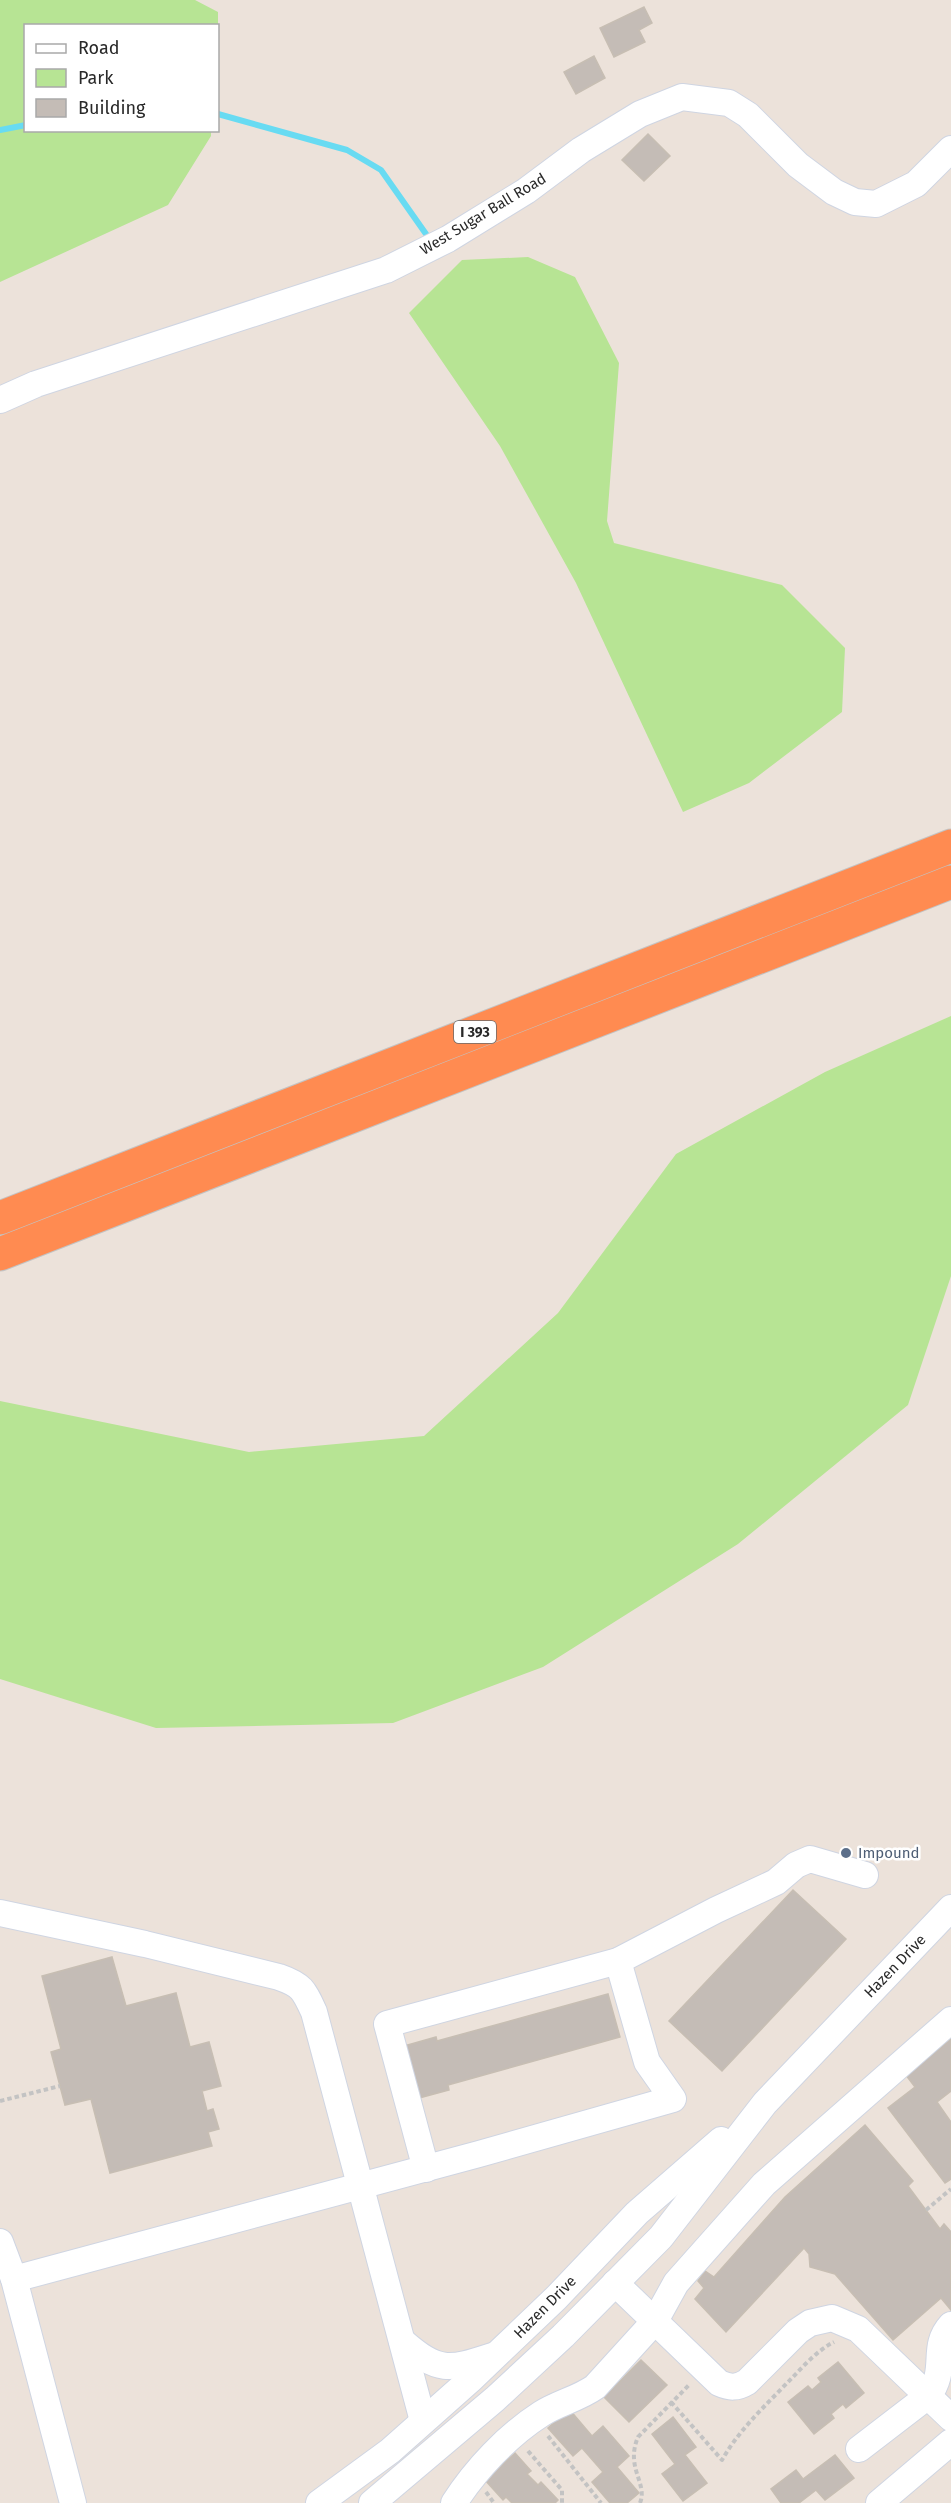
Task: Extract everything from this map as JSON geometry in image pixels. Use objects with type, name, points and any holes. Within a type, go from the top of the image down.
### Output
[{"type":"highway","points":[[817,898],[951,836]]},
{"type":"highway","name":"I 393","points":[[0,1218],[951,846]]},
{"type":"highway","name":"I 393","points":[[0,1254],[951,882]]},
{"type":"street","name":"West Sugar Ball Road","points":[[0,400],[36,384],[386,270],[448,239],[507,203],[581,150],[640,114],[682,97],[729,103],[748,115],[798,165],[834,192],[855,202],[876,204],[916,184],[951,149]]},
{"type":"street","points":[[426,2169],[387,2024],[618,1961],[776,1882],[796,1865],[810,1859],[865,1875]]},
{"type":"street","name":"Hazen Drive","points":[[319,2503],[390,2451],[496,2356],[556,2298],[637,2213],[765,2103],[951,1908]]},
{"type":"street","points":[[0,1913],[146,1944],[297,1983],[305,1992],[314,2012],[423,2421]]},
{"type":"street","points":[[14,2279],[426,2169],[673,2099],[647,2062],[618,1961]]},
{"type":"street","points":[[454,2503],[472,2476],[514,2436],[541,2414],[584,2395],[595,2387],[655,2321],[676,2283],[764,2184],[951,2020]]},
{"type":"street","name":"Hazen Drive","points":[[372,2503],[495,2399],[563,2336],[661,2237],[765,2103]]},
{"type":"street","points":[[0,2242],[14,2279],[73,2503]]},
{"type":"street","points":[[615,2283],[719,2383],[729,2387],[739,2387],[747,2382],[798,2331],[810,2323],[832,2318],[858,2329],[951,2418]]},
{"type":"street","points":[[859,2449],[928,2396],[939,2377],[940,2342],[951,2325]]},
{"type":"street","points":[[402,2342],[420,2357],[446,2367],[460,2366],[496,2356]]},
{"type":"street","points":[[879,2503],[951,2442]]},
{"type":"path","points":[[0,2101],[60,2086]]},
{"type":"path","points":[[926,2210],[951,2188]]},
{"type":"path","points":[[640,2503],[643,2492],[633,2465],[638,2437],[683,2391]]},
{"type":"path","points":[[541,2414],[549,2439],[601,2503]]},
{"type":"path","points":[[514,2436],[562,2490],[562,2503]]},
{"type":"green space","points":[[0,0],[195,0],[218,12],[218,24],[24,24],[24,132],[211,132],[211,136],[168,205],[0,282]]},
{"type":"green space","points":[[528,257],[575,277],[619,363],[607,521],[614,543],[782,585],[845,648],[842,712],[749,783],[683,812],[576,583],[500,446],[409,313],[462,260]]},
{"type":"green space","points":[[951,1016],[951,1276],[908,1405],[738,1544],[543,1667],[393,1723],[156,1728],[0,1679],[0,1401],[249,1452],[424,1436],[558,1313],[676,1154],[825,1072]]},
{"type":"building","points":[[644,7],[652,23],[639,30],[645,42],[614,57],[600,28]]},
{"type":"building","points":[[594,56],[605,78],[576,94],[564,72]]},
{"type":"building","points":[[648,134],[670,156],[644,181],[622,160]]},
{"type":"building","points":[[793,1890],[846,1939],[722,2071],[669,2021]]},
{"type":"building","points":[[112,1957],[126,2006],[176,1993],[190,2047],[209,2042],[221,2086],[202,2091],[207,2111],[213,2109],[219,2129],[208,2132],[212,2146],[110,2173],[91,2099],[65,2105],[51,2052],[61,2049],[42,1976]]},
{"type":"building","points":[[608,1994],[620,2037],[448,2085],[449,2090],[419,2098],[404,2046],[436,2037],[437,2041]]},
{"type":"building","points":[[951,2039],[951,2091],[937,2102],[951,2122],[951,2179],[945,2183],[888,2108],[915,2087],[905,2074]]},
{"type":"building","points":[[865,2125],[913,2181],[908,2186],[940,2229],[944,2224],[951,2232],[951,2310],[941,2298],[893,2340],[835,2274],[810,2267],[809,2254],[804,2248],[726,2332],[695,2299],[704,2288],[698,2281],[705,2271],[714,2277],[785,2197]]},
{"type":"building","points":[[641,2360],[667,2385],[629,2422],[604,2397]]},
{"type":"building","points":[[838,2362],[864,2393],[846,2408],[843,2404],[831,2414],[834,2418],[814,2434],[788,2402],[808,2386],[812,2390],[821,2382],[818,2378]]},
{"type":"building","points":[[569,2409],[592,2436],[603,2426],[629,2456],[617,2467],[639,2493],[627,2503],[610,2503],[592,2482],[603,2472],[582,2448],[573,2456],[548,2428]]},
{"type":"building","points":[[673,2417],[696,2447],[685,2455],[707,2483],[683,2501],[662,2474],[675,2464],[652,2434]]},
{"type":"building","points":[[515,2453],[531,2471],[527,2474],[538,2485],[541,2482],[558,2500],[555,2503],[512,2503],[506,2497],[503,2500],[485,2480]]},
{"type":"building","points":[[835,2455],[854,2478],[825,2500],[816,2490],[799,2503],[781,2503],[771,2489],[796,2470],[803,2479]]},
{"type":"waterway","points":[[219,114],[347,150],[381,170],[426,234]]},
{"type":"waterway","points":[[0,130],[24,125]]},
{"type":"place","name":"Impound","points":[[846,1853]]}]
